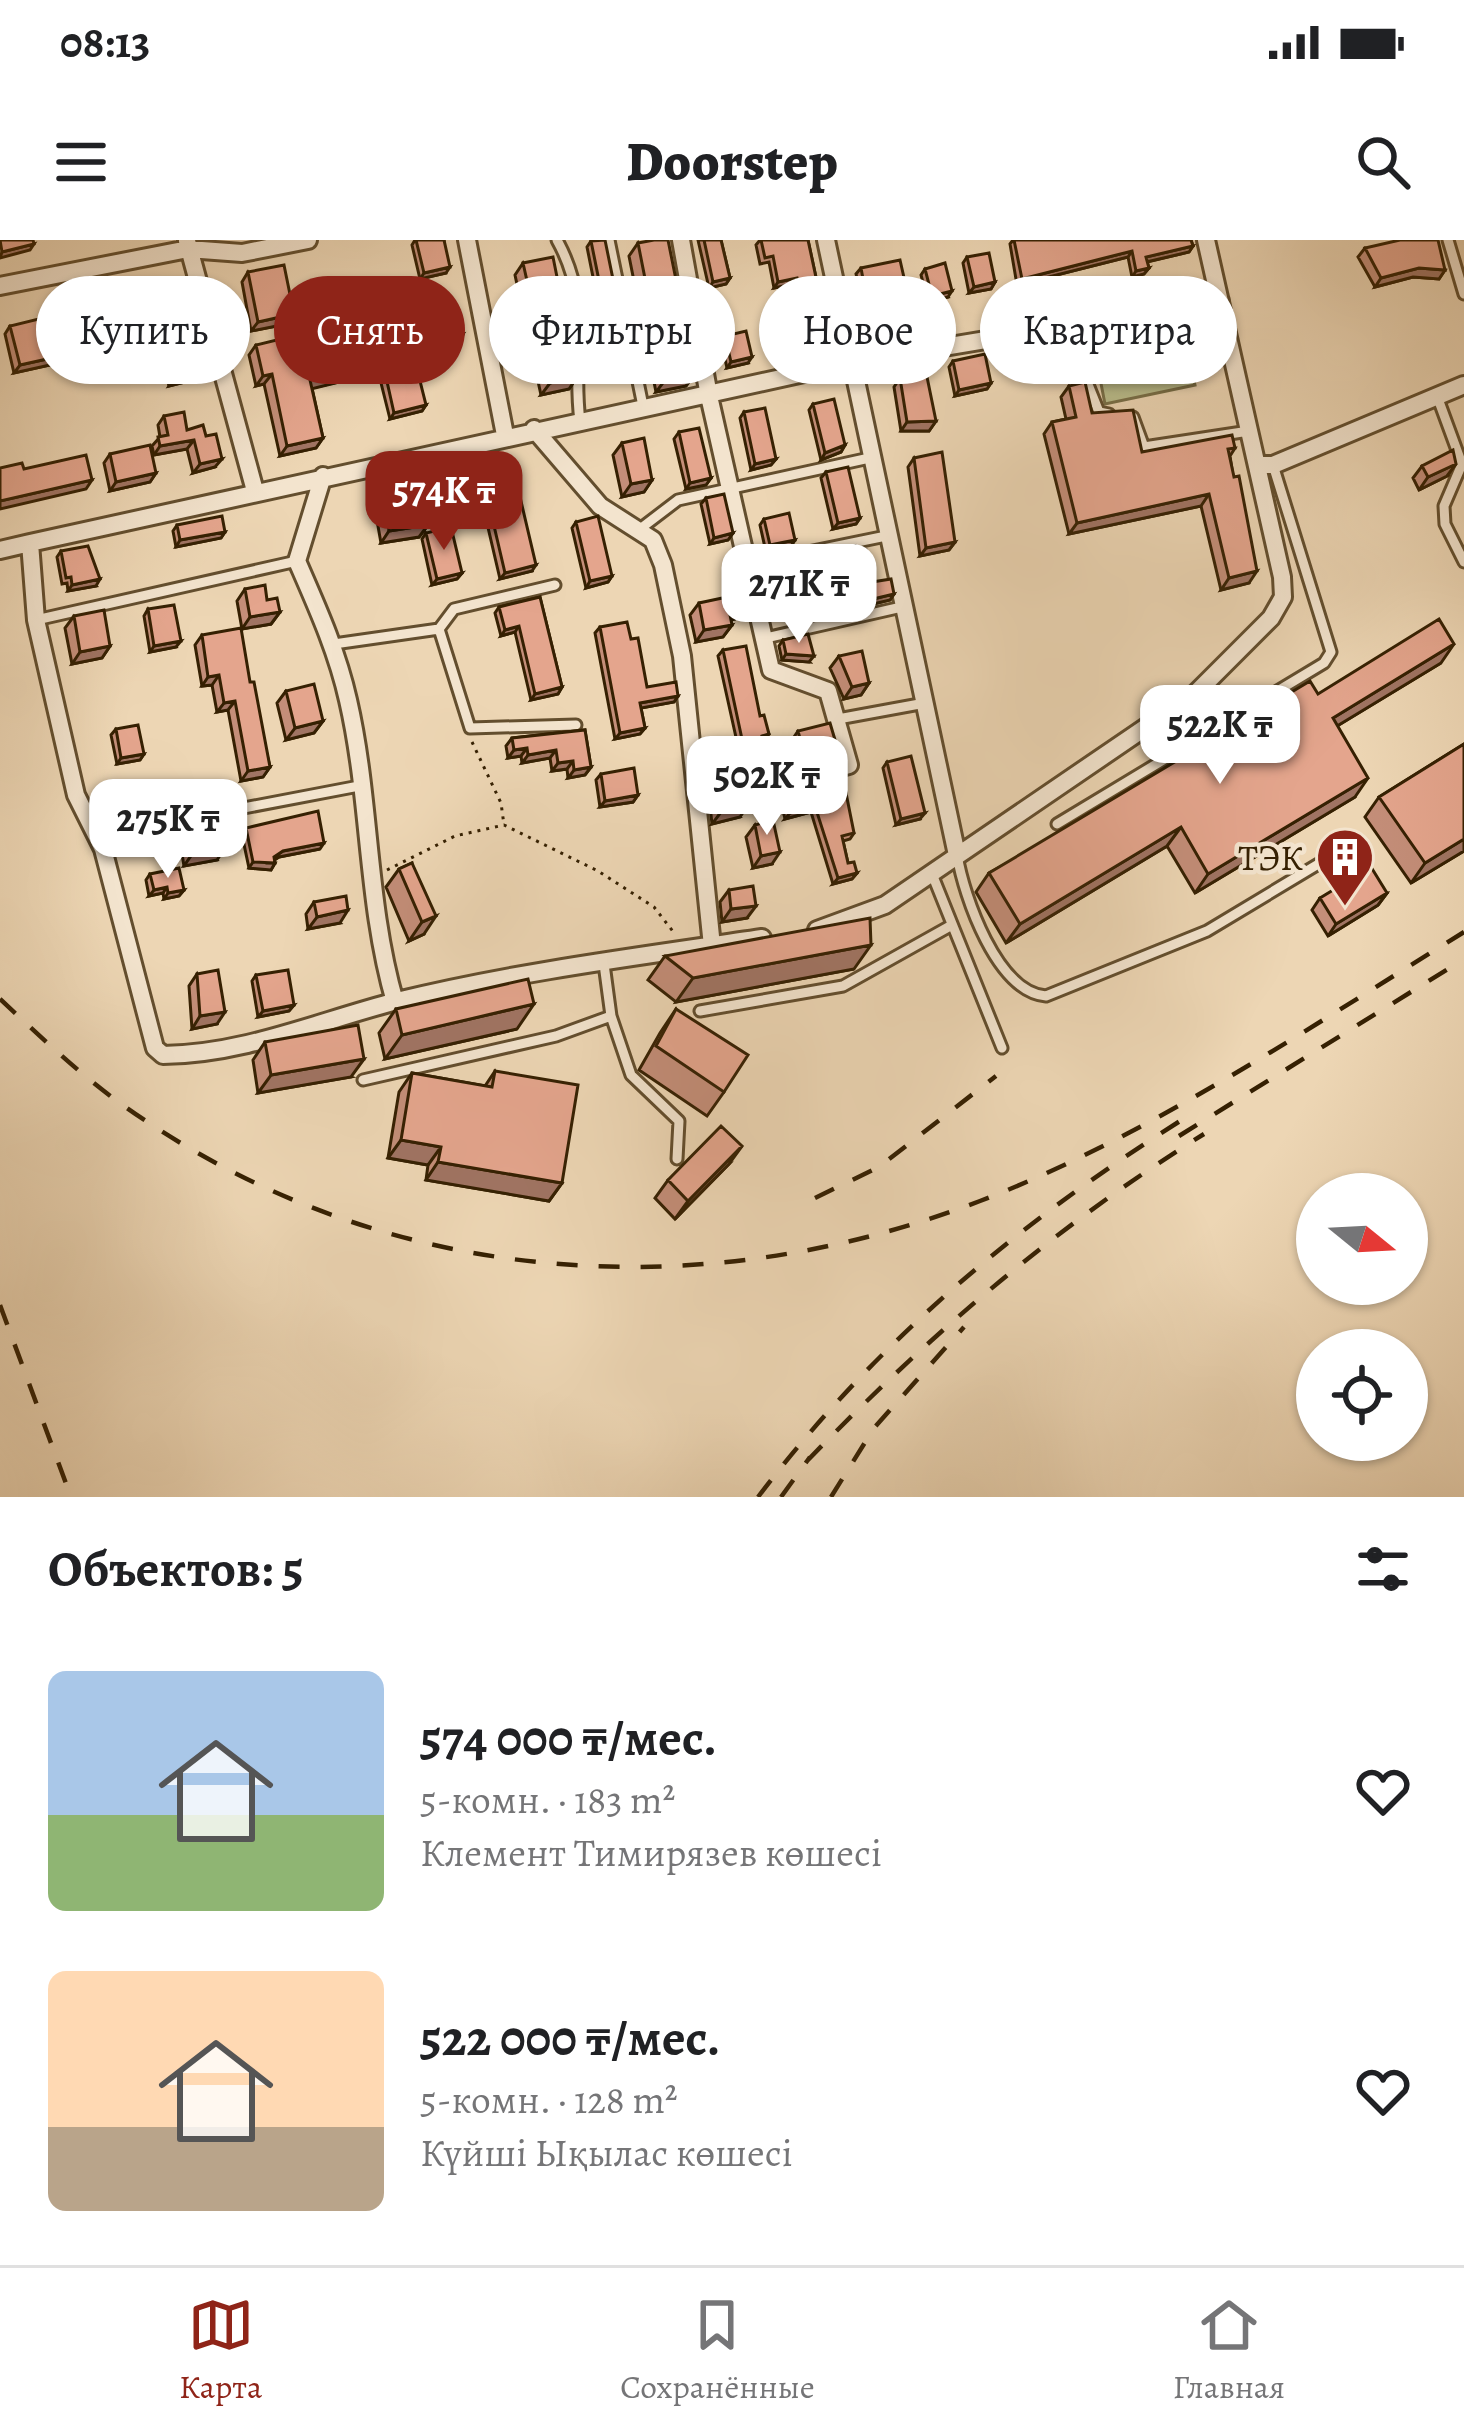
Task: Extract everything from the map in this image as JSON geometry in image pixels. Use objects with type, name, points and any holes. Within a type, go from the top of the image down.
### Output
[{"type":"street","points":[[0,286],[188,244],[242,254],[308,240]]},
{"type":"street","points":[[467,240],[505,435]]},
{"type":"street","points":[[681,240],[761,639],[771,670],[828,691],[849,765],[802,778]]},
{"type":"street","points":[[826,240],[834,276]]},
{"type":"street","points":[[1206,240],[1214,276]]},
{"type":"street","points":[[188,244],[255,491]]},
{"type":"street","points":[[799,933],[885,905],[932,874],[1196,693],[1271,618],[1282,597],[1282,577],[1265,465],[1250,431],[1237,375]]},
{"type":"street","points":[[0,550],[505,435],[763,384]]},
{"type":"street","points":[[859,384],[957,854]]},
{"type":"street","points":[[1265,465],[1464,385]]},
{"type":"street","points":[[534,429],[600,506],[653,540],[663,565],[682,656],[712,946]]},
{"type":"street","points":[[323,476],[297,561],[334,644],[350,705],[369,879],[395,1002]]},
{"type":"street","points":[[30,543],[36,620],[76,795],[103,849],[155,1048],[163,1055],[194,1055],[318,1028],[395,1002],[778,936]]},
{"type":"lane","points":[[557,240],[571,265],[581,312],[583,356],[575,386],[580,422]]},
{"type":"lane","points":[[608,240],[643,406]]},
{"type":"lane","points":[[1448,240],[1464,294]]},
{"type":"lane","points":[[1088,384],[1094,404],[1108,414],[1132,412],[1144,448],[1250,431]]},
{"type":"lane","points":[[1438,396],[1462,464],[1444,506],[1445,524],[1464,562]]},
{"type":"lane","points":[[640,529],[679,500],[874,457]]},
{"type":"lane","points":[[1057,824],[1324,663],[1331,652],[1265,465]]},
{"type":"lane","points":[[746,566],[891,535]]},
{"type":"lane","points":[[36,620],[297,561]]},
{"type":"lane","points":[[334,644],[439,629],[454,609],[555,585]]},
{"type":"lane","points":[[761,639],[906,606]]},
{"type":"lane","points":[[439,629],[470,728],[576,725]]},
{"type":"lane","points":[[838,719],[925,703]]},
{"type":"lane","points":[[228,811],[358,786]]},
{"type":"lane","points":[[957,854],[964,898],[1015,985],[1030,995],[1046,996],[1207,931],[1330,857]]},
{"type":"lane","points":[[932,874],[1002,1048]]},
{"type":"lane","points":[[700,1011],[842,986],[952,925]]},
{"type":"lane","points":[[604,964],[610,1016],[631,1075],[679,1121],[677,1159]]},
{"type":"lane","points":[[363,1080],[556,1036],[610,1016]]},
{"type":"path","points":[[470,728],[474,755],[490,776],[504,825]]},
{"type":"path","points":[[369,879],[455,836],[504,825],[598,871],[655,907],[688,950]]},
{"type":"green space","points":[[1101,384],[1195,384],[1195,385],[1105,404]]},
{"type":"building","points":[[0,240],[33,240],[34,244],[2,252]]},
{"type":"building","points":[[416,240],[444,240],[450,267],[424,273]]},
{"type":"building","points":[[605,240],[612,276],[598,276],[591,241]]},
{"type":"building","points":[[668,240],[675,276],[645,276],[638,243]]},
{"type":"building","points":[[704,240],[721,240],[730,276],[712,276]]},
{"type":"building","points":[[761,240],[808,240],[816,276],[777,276],[773,256],[765,258]]},
{"type":"building","points":[[1014,240],[1191,240],[1193,246],[1146,257],[1149,268],[1136,271],[1132,251],[1021,276]]},
{"type":"building","points":[[1400,240],[1438,240],[1445,270],[1419,268],[1381,278],[1365,248]]},
{"type":"building","points":[[989,253],[994,276],[980,276],[980,286],[974,287],[967,257]]},
{"type":"building","points":[[553,257],[557,276],[526,276],[523,263]]},
{"type":"building","points":[[900,260],[904,276],[862,276],[861,268]]},
{"type":"building","points":[[945,263],[948,276],[927,276],[925,269]]},
{"type":"building","points":[[284,265],[286,276],[274,276],[274,318],[258,322],[248,272]]},
{"type":"building","points":[[36,320],[36,361],[20,365],[10,326]]},
{"type":"building","points":[[746,331],[752,357],[735,361],[735,334]]},
{"type":"building","points":[[274,341],[274,384],[272,374],[263,376],[256,345]]},
{"type":"building","points":[[980,355],[980,384],[986,384],[959,390],[956,360]]},
{"type":"building","points":[[274,384],[311,384],[323,438],[287,446]]},
{"type":"building","points":[[388,384],[421,384],[426,405],[394,413]]},
{"type":"building","points":[[901,384],[928,384],[936,421],[907,422]]},
{"type":"building","points":[[1085,384],[1092,413],[1133,410],[1142,452],[1232,435],[1235,448],[1228,449],[1234,477],[1239,476],[1257,571],[1229,578],[1209,494],[1077,523],[1052,422],[1076,417],[1069,386]]},
{"type":"building","points":[[834,399],[845,445],[825,453],[813,404]]},
{"type":"building","points":[[765,408],[776,459],[755,464],[744,412]]},
{"type":"building","points":[[184,412],[187,430],[203,425],[206,436],[216,434],[222,459],[200,464],[194,440],[160,446],[158,437],[168,435],[164,416]]},
{"type":"building","points":[[699,428],[711,478],[690,483],[679,432]]},
{"type":"building","points":[[644,438],[652,480],[631,484],[622,443]]},
{"type":"building","points":[[150,445],[156,473],[116,482],[110,454]]},
{"type":"building","points":[[1453,450],[1456,464],[1428,477],[1422,466]]},
{"type":"building","points":[[942,452],[955,542],[926,548],[914,458]]},
{"type":"building","points":[[86,455],[92,480],[0,501],[0,468],[22,463],[24,469]]},
{"type":"building","points":[[512,463],[536,565],[505,573],[481,470]]},
{"type":"building","points":[[848,467],[860,518],[838,523],[826,472]]},
{"type":"building","points":[[724,494],[733,533],[714,538],[706,498]]},
{"type":"building","points":[[423,496],[428,525],[389,531],[385,503]]},
{"type":"building","points":[[789,513],[795,540],[770,545],[764,519]]},
{"type":"building","points":[[222,516],[225,532],[180,540],[177,525]]},
{"type":"building","points":[[598,516],[612,576],[590,581],[576,522]]},
{"type":"building","points":[[451,527],[462,573],[437,579],[426,533]]},
{"type":"building","points":[[88,546],[100,579],[72,585],[61,551]]},
{"type":"building","points":[[855,546],[856,552],[866,550],[872,582],[891,579],[894,594],[844,606],[835,556]]},
{"type":"building","points":[[794,559],[800,585],[772,591],[766,565]]},
{"type":"building","points":[[265,585],[267,600],[277,598],[280,612],[250,617],[245,589]]},
{"type":"building","points":[[741,594],[743,607],[729,610],[732,625],[704,630],[699,603]]},
{"type":"building","points":[[540,597],[562,687],[535,694],[519,626],[505,630],[499,607]]},
{"type":"building","points":[[174,605],[181,641],[154,646],[148,609]]},
{"type":"building","points":[[104,610],[110,646],[80,652],[74,616]]},
{"type":"building","points":[[1439,619],[1454,644],[1333,718],[1368,778],[1208,874],[1181,827],[1020,924],[989,873],[1310,681],[1318,694]]},
{"type":"building","points":[[627,622],[631,639],[638,638],[647,687],[676,682],[678,696],[640,703],[645,728],[620,733],[600,627]]},
{"type":"building","points":[[241,628],[270,767],[248,771],[235,701],[224,703],[219,675],[208,677],[202,635]]},
{"type":"building","points":[[808,634],[814,656],[786,654],[783,640]]},
{"type":"building","points":[[746,646],[760,716],[764,715],[769,734],[762,736],[769,767],[749,772],[723,650]]},
{"type":"building","points":[[862,651],[869,683],[852,687],[839,656]]},
{"type":"building","points":[[314,684],[323,721],[295,728],[286,691]]},
{"type":"building","points":[[830,723],[838,750],[805,758],[798,731]]},
{"type":"building","points":[[138,725],[144,754],[121,758],[116,729]]},
{"type":"building","points":[[585,730],[591,767],[574,770],[573,761],[558,763],[556,750],[528,755],[527,748],[514,750],[512,738]]},
{"type":"building","points":[[1464,744],[1464,839],[1425,863],[1379,797]]},
{"type":"building","points":[[911,756],[925,813],[901,819],[887,762]]},
{"type":"building","points":[[634,768],[638,795],[605,801],[601,774]]},
{"type":"building","points":[[832,778],[833,785],[844,783],[854,833],[842,836],[848,863],[854,862],[857,873],[838,878],[815,806],[790,813],[785,792]]},
{"type":"building","points":[[174,781],[179,806],[130,816],[125,792]]},
{"type":"building","points":[[744,788],[748,805],[721,812],[719,794]]},
{"type":"building","points":[[318,811],[324,843],[283,851],[274,857],[275,863],[253,862],[246,828]]},
{"type":"building","points":[[219,812],[225,848],[193,853],[186,818]]},
{"type":"building","points":[[773,820],[780,852],[761,856],[755,825]]},
{"type":"building","points":[[412,863],[436,916],[422,922],[399,869]]},
{"type":"building","name":"ТЭК","points":[[1371,867],[1387,893],[1336,924],[1320,898]]},
{"type":"building","points":[[179,868],[184,890],[154,890],[150,874]]},
{"type":"building","points":[[753,886],[756,906],[731,909],[729,890]]},
{"type":"building","points":[[346,896],[348,910],[317,917],[314,902]]},
{"type":"building","points":[[870,918],[871,945],[693,978],[665,956]]},
{"type":"building","points":[[218,970],[225,1012],[200,1016],[197,974]]},
{"type":"building","points":[[288,970],[294,1005],[263,1011],[256,975]]},
{"type":"building","points":[[528,979],[534,1004],[402,1035],[396,1009]]},
{"type":"building","points":[[676,1009],[748,1055],[724,1092],[656,1046]]},
{"type":"building","points":[[358,1025],[364,1059],[271,1075],[265,1042]]},
{"type":"building","points":[[495,1071],[578,1085],[562,1183],[438,1162],[441,1147],[401,1140],[412,1073],[492,1087]]},
{"type":"building","points":[[721,1126],[742,1146],[688,1201],[668,1180]]},
{"type":"railway","points":[[0,999],[124,1106],[222,1166],[325,1212],[431,1244],[540,1262],[650,1267],[761,1258],[871,1236],[980,1201],[1166,1113],[1464,932]]},
{"type":"railway","points":[[1179,1136],[1464,959]]},
{"type":"railway","points":[[815,1198],[879,1167],[996,1076]]},
{"type":"railway","points":[[758,1497],[852,1386],[955,1287],[1068,1197],[1188,1116]]},
{"type":"railway","points":[[807,1461],[995,1285],[1097,1206],[1204,1134]]},
{"type":"railway","points":[[0,1305],[71,1497]]},
{"type":"railway","points":[[831,1497],[874,1428],[964,1327]]},
{"type":"railway","points":[[781,1497],[810,1457]]},
{"type":"place","name":"ТЭК","points":[[1345,908]]}]
